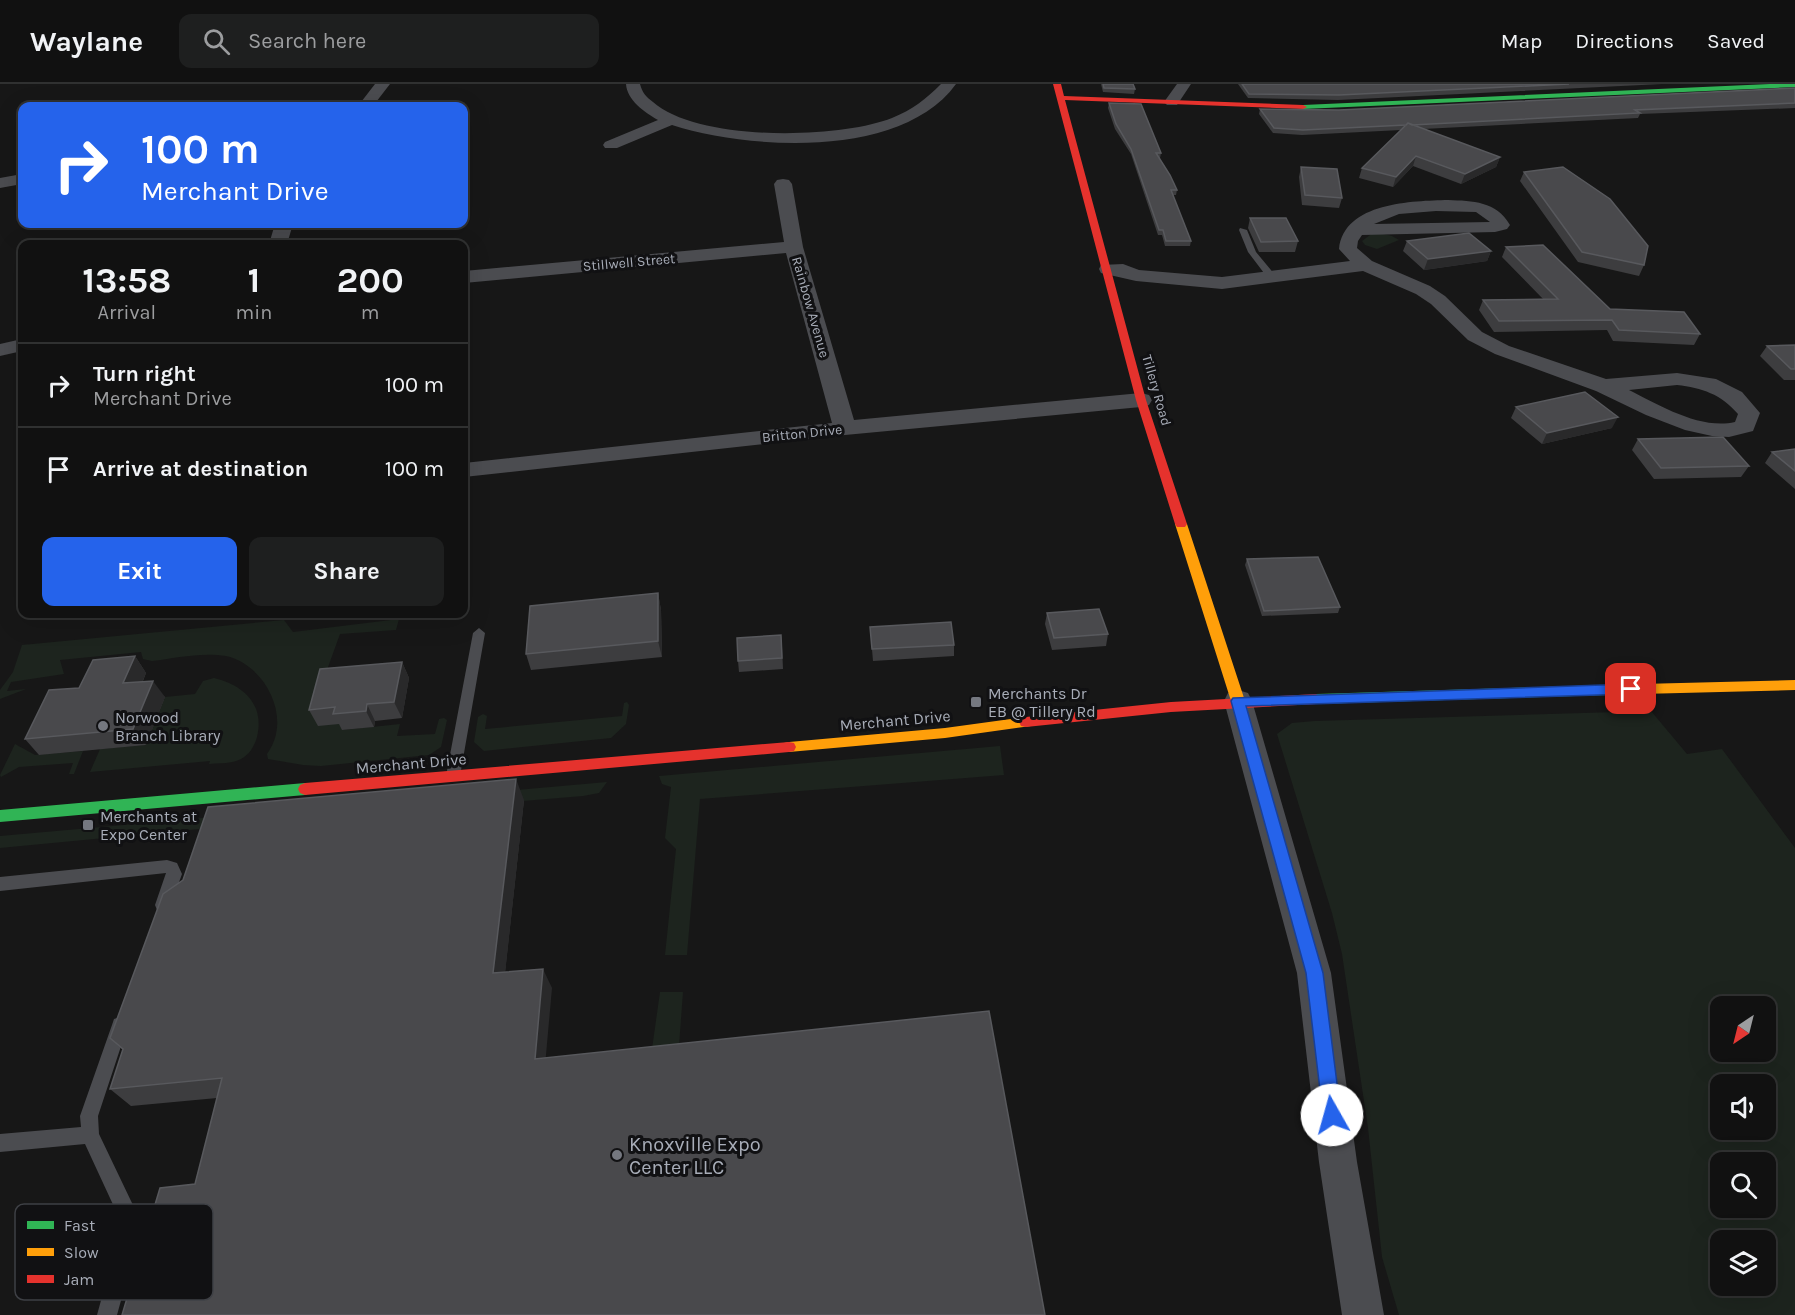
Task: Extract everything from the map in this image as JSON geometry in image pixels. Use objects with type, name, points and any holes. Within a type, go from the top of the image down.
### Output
[{"type":"street","points":[[368,102],[383,84]]},
{"type":"street","points":[[633,84],[634,92],[650,109],[670,120],[702,130],[746,137],[803,139],[862,132],[922,109],[938,99],[949,84]]},
{"type":"street","name":"Tillery Road","points":[[1057,84],[1115,269],[1141,400],[1238,701]]},
{"type":"street","points":[[1172,102],[1184,84]]},
{"type":"street","points":[[1061,98],[1278,107],[1368,106],[1795,85]]},
{"type":"street","points":[[611,145],[670,120]]},
{"type":"street","points":[[0,183],[18,180]]},
{"type":"street","name":"Rainbow Avenue","points":[[783,184],[794,246],[845,428]]},
{"type":"street","points":[[1357,231],[1495,227],[1501,223],[1489,211],[1477,207],[1420,206],[1380,215],[1364,222],[1349,240],[1348,249],[1365,265],[1423,290],[1438,300],[1475,336],[1502,350],[1604,386],[1667,416],[1717,430],[1736,430],[1745,426],[1749,413],[1736,397],[1714,385],[1695,380],[1677,379],[1604,386]]},
{"type":"street","name":"Stillwell Street","points":[[468,277],[794,246]]},
{"type":"street","points":[[1115,269],[1136,275],[1222,283],[1365,265]]},
{"type":"street","points":[[0,350],[18,346]]},
{"type":"street","name":"Britton Drive","points":[[468,470],[845,428],[1141,400]]},
{"type":"street","name":"Merchant Drive","points":[[0,816],[945,733],[1090,714],[1238,701],[1795,685]]},
{"type":"street","points":[[1238,701],[1314,973],[1338,1162],[1363,1315]]},
{"type":"lane","points":[[1243,230],[1264,276]]},
{"type":"lane","points":[[453,776],[478,633]]},
{"type":"lane","points":[[0,884],[167,866],[172,868],[174,874],[156,924]]},
{"type":"lane","points":[[123,1204],[90,1135],[89,1116],[125,1010]]},
{"type":"lane","points":[[0,1143],[90,1135]]},
{"type":"lane","points":[[107,1315],[111,1300]]},
{"type":"shaded area","points":[[1374,232],[1399,240],[1377,249],[1365,245],[1362,241]]},
{"type":"shaded area","points":[[399,619],[396,630],[340,634],[327,670],[344,724],[343,730],[400,724],[397,736],[435,734],[439,719],[447,720],[441,747],[429,755],[321,766],[268,759],[267,754],[274,740],[277,725],[276,710],[271,695],[253,670],[240,661],[226,656],[198,655],[152,661],[143,659],[141,652],[60,660],[64,674],[11,682],[7,691],[26,689],[0,699],[0,690],[13,672],[22,645],[284,620],[293,632]]},
{"type":"shaded area","points":[[214,678],[225,681],[242,691],[255,706],[259,725],[257,737],[251,750],[244,757],[225,763],[209,764],[210,761],[90,772],[100,749],[146,745],[165,697],[195,694],[203,681]]},
{"type":"shaded area","points":[[627,702],[629,705],[626,724],[611,738],[484,751],[474,742],[478,717],[483,714],[487,716],[485,729],[622,716],[624,703]]},
{"type":"shaded area","points":[[1651,711],[1687,754],[1722,749],[1795,848],[1795,1315],[1399,1315],[1382,1257],[1368,1128],[1342,954],[1332,913],[1277,734],[1292,723]]},
{"type":"shaded area","points":[[15,744],[35,755],[83,751],[74,774],[69,774],[73,763],[19,767],[1,777]]},
{"type":"shaded area","points":[[1000,746],[1004,775],[700,799],[687,955],[665,955],[676,849],[665,838],[671,787],[662,784],[659,776]]},
{"type":"shaded area","points":[[607,782],[599,793],[583,796],[0,848],[0,836]]},
{"type":"shaded area","points":[[660,992],[683,992],[679,1046],[652,1049]]},
{"type":"building","points":[[1103,84],[1133,84],[1135,89],[1104,88]]},
{"type":"building","points":[[1242,84],[1569,84],[1339,95],[1249,94]]},
{"type":"building","points":[[1795,88],[1795,103],[1303,130],[1274,128],[1260,109],[1339,110]]},
{"type":"building","points":[[1109,103],[1141,104],[1161,153],[1156,153],[1177,190],[1171,190],[1191,241],[1166,241],[1163,230],[1159,230],[1131,149],[1116,124]]},
{"type":"building","points":[[1408,123],[1500,157],[1465,174],[1416,156],[1396,177],[1362,168]]},
{"type":"building","points":[[1301,167],[1337,169],[1342,198],[1305,195]]},
{"type":"building","points":[[1563,167],[1610,199],[1648,246],[1644,265],[1582,252],[1524,172]]},
{"type":"building","points":[[1250,218],[1286,218],[1298,241],[1261,242]]},
{"type":"building","points":[[1469,233],[1491,251],[1428,259],[1407,241]]},
{"type":"building","points":[[1543,245],[1610,309],[1684,312],[1700,334],[1619,330],[1612,320],[1499,321],[1483,300],[1558,299],[1506,247]]},
{"type":"building","points":[[1795,345],[1795,369],[1791,369],[1767,346]]},
{"type":"building","points":[[1585,392],[1618,417],[1547,433],[1516,407]]},
{"type":"building","points":[[1723,437],[1749,466],[1661,468],[1638,439]]},
{"type":"building","points":[[1795,449],[1795,471],[1772,452]]},
{"type":"building","points":[[1318,557],[1340,607],[1264,611],[1247,559]]},
{"type":"building","points":[[658,593],[658,641],[526,654],[530,606]]},
{"type":"building","points":[[1099,609],[1108,634],[1054,638],[1047,613]]},
{"type":"building","points":[[951,622],[954,645],[872,649],[870,627]]},
{"type":"building","points":[[781,635],[782,658],[738,661],[737,638]]},
{"type":"building","points":[[135,656],[123,683],[153,681],[133,729],[25,739],[49,690],[79,688],[93,660]]},
{"type":"building","points":[[402,662],[394,702],[367,704],[366,711],[333,714],[335,707],[309,710],[320,669]]},
{"type":"building","name":"Knoxville Expo Center LLC","points":[[516,779],[493,973],[543,969],[535,1059],[989,1011],[1045,1315],[122,1315],[126,1300],[213,1300],[213,1204],[155,1204],[160,1188],[195,1184],[222,1078],[110,1089],[123,1049],[110,1038],[163,894],[183,880],[208,807]]},
{"type":"traffic: fast","points":[[1303,107],[1795,85]]},
{"type":"traffic: fast","points":[[1316,699],[1641,689]]},
{"type":"traffic: fast","points":[[0,816],[305,789]]},
{"type":"traffic: slow","points":[[1181,524],[1238,701]]},
{"type":"traffic: slow","points":[[1641,689],[1795,685]]},
{"type":"traffic: slow","points":[[789,747],[945,733],[1026,722]]},
{"type":"traffic: jam","points":[[1057,84],[1141,400],[1181,524]]},
{"type":"traffic: jam","points":[[1061,98],[1303,107]]},
{"type":"traffic: jam","points":[[1026,722],[1171,707],[1316,699]]},
{"type":"traffic: jam","points":[[305,789],[789,747]]},
{"type":"place","name":"Merchants Dr EB @ Tillery Rd","points":[[976,702]]},
{"type":"place","name":"Norwood Branch Library","points":[[103,726]]},
{"type":"place","name":"Merchants at Expo Center","points":[[88,825]]},
{"type":"place","name":"Knoxville Expo Center LLC","points":[[617,1155]]},
{"type":"route","points":[[1332,1115],[1314,973],[1238,701],[1631,689]]}]
